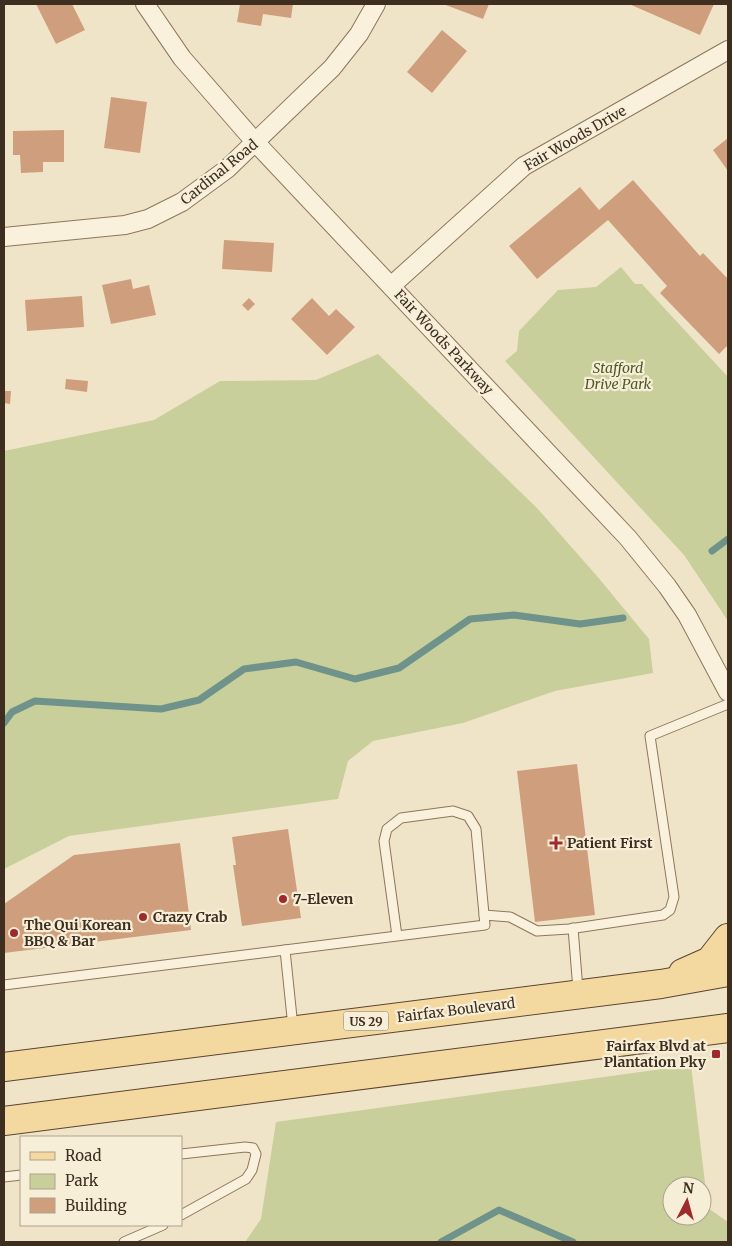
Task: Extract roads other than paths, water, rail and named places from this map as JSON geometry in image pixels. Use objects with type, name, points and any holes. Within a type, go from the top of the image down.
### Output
[{"type":"main road","points":[[661,984],[710,961],[728,938]]},
{"type":"main road","name":"Fairfax Boulevard","points":[[4,1067],[661,984],[728,972]]},
{"type":"main road","points":[[4,1121],[728,1028]]},
{"type":"street","name":"Fair Woods Parkway","points":[[145,4],[182,58],[256,143],[628,538],[667,586],[686,615],[728,692]]},
{"type":"street","name":"Cardinal Road","points":[[4,237],[102,229],[148,219],[182,202],[227,169],[256,143],[338,62],[359,34],[376,4]]},
{"type":"street","name":"Fair Woods Drive","points":[[391,286],[524,166],[728,50]]},
{"type":"lane","points":[[484,915],[510,916],[537,931],[573,928],[663,914],[670,910],[674,897],[650,736],[728,704]]},
{"type":"lane","points":[[4,985],[285,950],[397,936],[485,925],[476,829],[468,816],[453,811],[401,818],[387,828],[384,841],[397,936]]},
{"type":"lane","points":[[573,928],[579,994]]},
{"type":"lane","points":[[285,950],[294,1031]]},
{"type":"lane","points":[[182,1154],[245,1147],[253,1148],[256,1154],[252,1170],[246,1179],[182,1214]]},
{"type":"lane","points":[[4,1177],[20,1175]]},
{"type":"lane","points":[[124,1242],[161,1226]]},
{"type":"waterway","points":[[712,551],[728,539]]},
{"type":"waterway","points":[[4,723],[12,712],[35,701],[161,709],[199,700],[244,669],[296,662],[355,679],[399,668],[470,619],[514,615],[580,624],[623,618]]},
{"type":"waterway","points":[[441,1242],[499,1210],[573,1242]]},
{"type":"place","name":"Patient First","points":[[556,843]]},
{"type":"place","name":"7-Eleven","points":[[283,899]]},
{"type":"place","name":"Crazy Crab","points":[[143,917]]},
{"type":"place","name":"The Qui Korean BBQ & Bar","points":[[14,933]]},
{"type":"place","name":"Fairfax Blvd at Plantation Pky","points":[[716,1054]]},
{"type":"park label","name":"Stafford Drive Park","points":[[618,376]]}]
